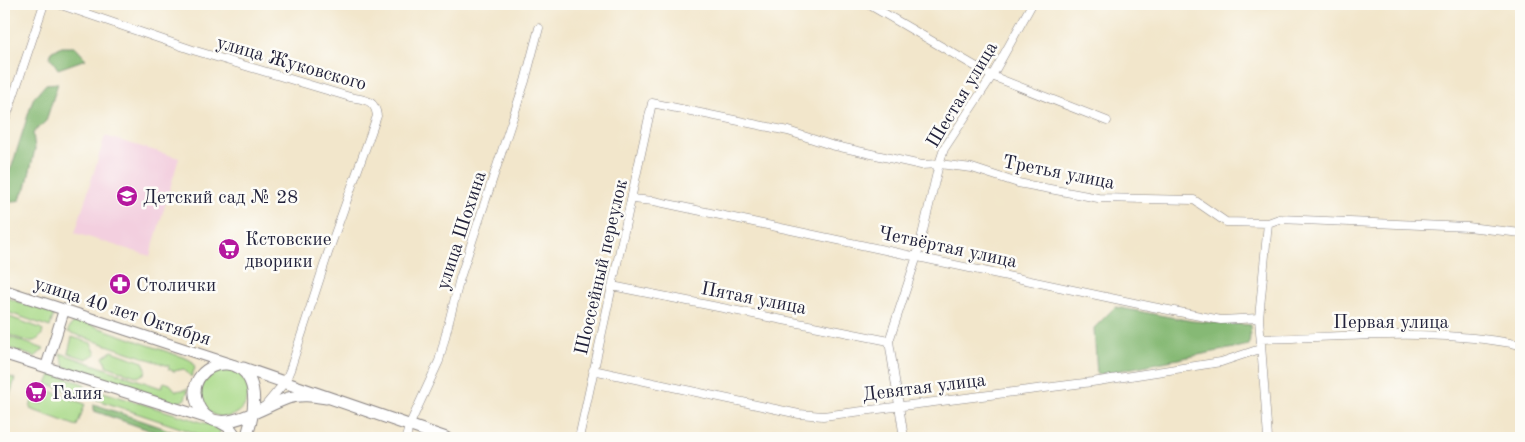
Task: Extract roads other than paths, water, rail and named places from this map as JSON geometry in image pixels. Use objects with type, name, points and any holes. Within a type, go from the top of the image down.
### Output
[{"type":"main road","name":"улица 40 лет Октября","points":[[237,438],[229,427],[203,413],[197,403],[195,392],[197,381],[204,372],[214,365],[234,365],[250,377],[254,388],[253,400],[257,411]]},
{"type":"main road","points":[[234,365],[446,438]]},
{"type":"main road","points":[[215,421],[235,420],[294,397],[307,395],[326,398]]},
{"type":"main road","points":[[235,420],[246,414],[253,400]]},
{"type":"main road","points":[[247,435],[257,411]]},
{"type":"street","points":[[4,124],[44,4]]},
{"type":"street","name":"улица Жуковского","points":[[58,4],[196,51],[350,97],[370,100],[376,107],[378,116],[285,382],[257,411]]},
{"type":"street","points":[[868,4],[992,76],[1107,121]]},
{"type":"street","name":"Шестая улица","points":[[904,438],[889,341],[917,256],[939,164],[944,149],[992,76],[1032,4]]},
{"type":"street","name":"улица Шохина","points":[[406,438],[409,426],[439,361],[460,278],[526,82],[539,28]]},
{"type":"street","name":"Третья улица","points":[[652,103],[788,131],[831,145],[921,165],[939,164],[972,168],[1018,183],[1098,198],[1194,200],[1226,222],[1268,223],[1279,219],[1468,227],[1521,233]]},
{"type":"street","name":"Шоссейный переулок","points":[[579,438],[652,103]]},
{"type":"street","name":"Четвёртая улица","points":[[632,199],[654,201],[1221,320],[1259,318]]},
{"type":"street","points":[[1268,223],[1259,318],[1268,438]]},
{"type":"street","name":"Пятая улица","points":[[612,286],[889,341]]},
{"type":"street","name":"улица 40 лет Октября","points":[[4,290],[234,365]]},
{"type":"street","points":[[46,367],[64,310]]},
{"type":"street","name":"Первая улица","points":[[1261,339],[1403,336],[1483,337],[1521,345]]},
{"type":"street","name":"Девятая улица","points":[[593,370],[799,414],[824,416],[1092,382],[1221,362],[1260,349]]},
{"type":"street","points":[[4,354],[215,421]]},
{"type":"place","name":"Детский сад № 28","points":[[127,196]]},
{"type":"place","name":"Кстовские дворики","points":[[229,249]]},
{"type":"place","name":"Столички","points":[[120,284]]},
{"type":"place","name":"Галия","points":[[36,392]]}]
